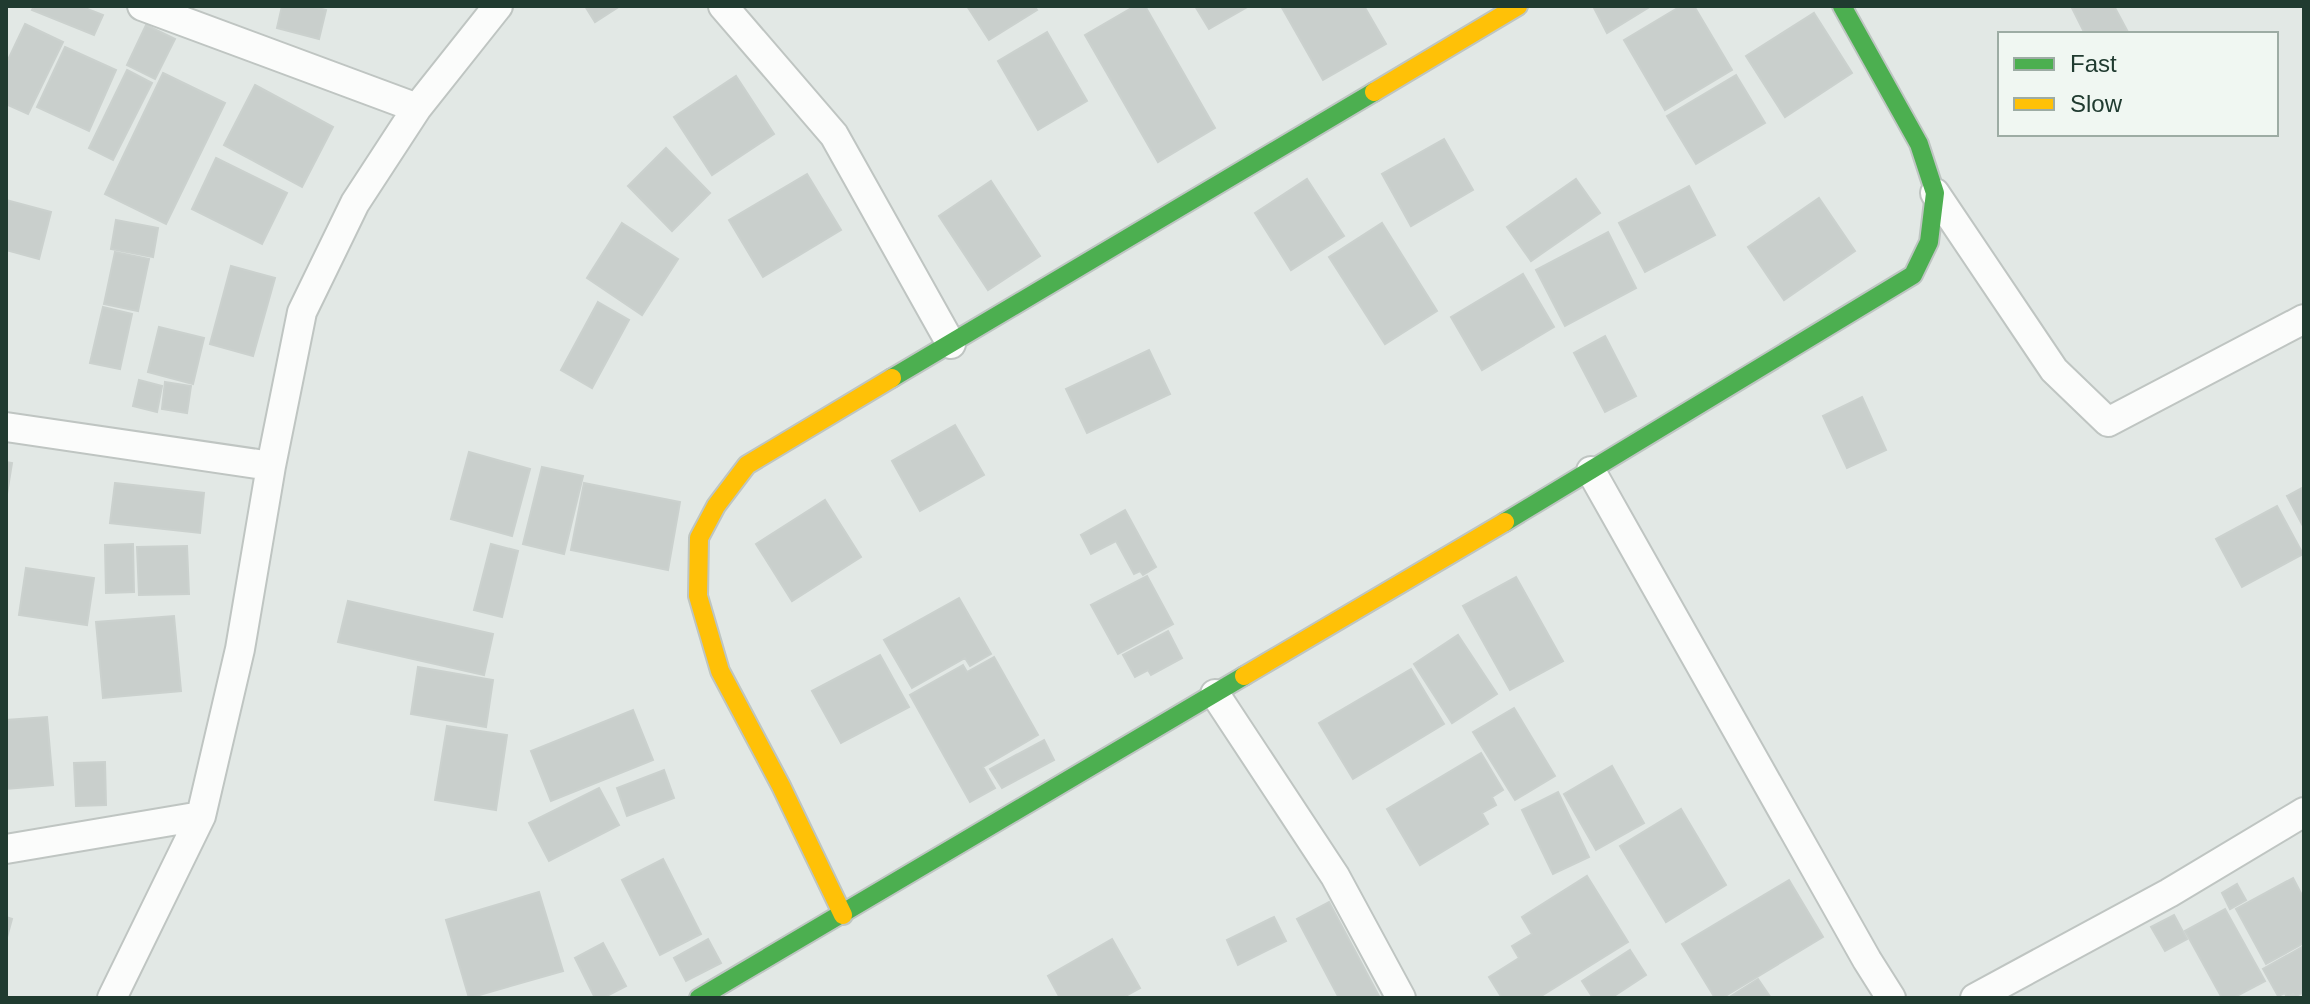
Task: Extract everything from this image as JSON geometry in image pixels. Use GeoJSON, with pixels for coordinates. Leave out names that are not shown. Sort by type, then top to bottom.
{"type":"FeatureCollection","features":[{"type":"Feature","properties":{"kind":"street"},"geometry":{"type":"LineString","coordinates":[[142,6],[417,108]]}},
{"type":"Feature","properties":{"kind":"street"},"geometry":{"type":"LineString","coordinates":[[112,998],[201,816],[240,649],[271,466],[302,312],[355,203],[417,108],[498,6]]}},
{"type":"Feature","properties":{"kind":"street"},"geometry":{"type":"LineString","coordinates":[[723,6],[834,135],[951,344]]}},
{"type":"Feature","properties":{"kind":"street"},"geometry":{"type":"LineString","coordinates":[[843,915],[781,786],[720,671],[698,596],[699,538],[716,506],[747,465],[1518,6]]}},
{"type":"Feature","properties":{"kind":"street"},"geometry":{"type":"LineString","coordinates":[[1842,6],[1919,144],[1935,193],[2054,370],[2108,422],[2304,319]]}},
{"type":"Feature","properties":{"kind":"street"},"geometry":{"type":"LineString","coordinates":[[699,998],[1591,471],[1913,275],[1929,242],[1935,193]]}},
{"type":"Feature","properties":{"kind":"street"},"geometry":{"type":"LineString","coordinates":[[6,427],[271,466]]}},
{"type":"Feature","properties":{"kind":"street"},"geometry":{"type":"LineString","coordinates":[[1591,471],[1859,947],[1891,998]]}},
{"type":"Feature","properties":{"kind":"street"},"geometry":{"type":"LineString","coordinates":[[1215,694],[1335,876],[1401,998]]}},
{"type":"Feature","properties":{"kind":"street"},"geometry":{"type":"LineString","coordinates":[[1975,998],[2169,893],[2304,812]]}},
{"type":"Feature","properties":{"kind":"street"},"geometry":{"type":"LineString","coordinates":[[6,849],[201,816]]}},
{"type":"Feature","properties":{"kind":"building"},"geometry":{"type":"Polygon","coordinates":[[[34,6],[80,6],[103,15],[94,35],[32,10],[34,6]]]}},
{"type":"Feature","properties":{"kind":"building"},"geometry":{"type":"Polygon","coordinates":[[[282,6],[309,6],[326,10],[319,39],[277,28],[282,6]]]}},
{"type":"Feature","properties":{"kind":"building"},"geometry":{"type":"Polygon","coordinates":[[[585,6],[620,6],[595,22],[585,6]]]}},
{"type":"Feature","properties":{"kind":"building"},"geometry":{"type":"Polygon","coordinates":[[[967,6],[1034,6],[1037,10],[989,40],[967,6]]]}},
{"type":"Feature","properties":{"kind":"building"},"geometry":{"type":"Polygon","coordinates":[[[1135,6],[1145,6],[1215,128],[1158,162],[1085,35],[1135,6]]]}},
{"type":"Feature","properties":{"kind":"building"},"geometry":{"type":"Polygon","coordinates":[[[1195,6],[1249,6],[1209,29],[1195,6]]]}},
{"type":"Feature","properties":{"kind":"building"},"geometry":{"type":"Polygon","coordinates":[[[1281,6],[1364,6],[1386,44],[1323,80],[1281,6]]]}},
{"type":"Feature","properties":{"kind":"building"},"geometry":{"type":"Polygon","coordinates":[[[1593,6],[1651,6],[1607,33],[1593,6]]]}},
{"type":"Feature","properties":{"kind":"building"},"geometry":{"type":"Polygon","coordinates":[[[1681,6],[1694,6],[1732,70],[1665,110],[1624,40],[1681,6]]]}},
{"type":"Feature","properties":{"kind":"building"},"geometry":{"type":"Polygon","coordinates":[[[2071,6],[2114,6],[2128,32],[2084,32],[2071,6]]]}},
{"type":"Feature","properties":{"kind":"building"},"geometry":{"type":"Polygon","coordinates":[[[1814,13],[1852,73],[1785,117],[1746,56],[1814,13]]]}},
{"type":"Feature","properties":{"kind":"building"},"geometry":{"type":"Polygon","coordinates":[[[25,24],[63,42],[28,114],[6,104],[6,64],[25,24]]]}},
{"type":"Feature","properties":{"kind":"building"},"geometry":{"type":"Polygon","coordinates":[[[146,25],[175,39],[155,79],[127,65],[146,25]]]}},
{"type":"Feature","properties":{"kind":"building"},"geometry":{"type":"Polygon","coordinates":[[[1047,32],[1087,101],[1038,130],[998,61],[1047,32]]]}},
{"type":"Feature","properties":{"kind":"building"},"geometry":{"type":"Polygon","coordinates":[[[65,47],[116,70],[89,131],[37,107],[65,47]]]}},
{"type":"Feature","properties":{"kind":"building"},"geometry":{"type":"Polygon","coordinates":[[[127,70],[152,83],[113,160],[89,148],[127,70]]]}},
{"type":"Feature","properties":{"kind":"building"},"geometry":{"type":"Polygon","coordinates":[[[163,73],[225,103],[166,224],[105,194],[163,73]]]}},
{"type":"Feature","properties":{"kind":"building"},"geometry":{"type":"Polygon","coordinates":[[[1736,75],[1765,123],[1696,164],[1667,116],[1736,75]]]}},
{"type":"Feature","properties":{"kind":"building"},"geometry":{"type":"Polygon","coordinates":[[[736,76],[774,134],[712,175],[674,117],[736,76]]]}},
{"type":"Feature","properties":{"kind":"building"},"geometry":{"type":"Polygon","coordinates":[[[255,85],[333,127],[302,187],[224,145],[255,85]]]}},
{"type":"Feature","properties":{"kind":"building"},"geometry":{"type":"Polygon","coordinates":[[[1444,139],[1473,190],[1411,226],[1382,174],[1444,139]]]}},
{"type":"Feature","properties":{"kind":"building"},"geometry":{"type":"Polygon","coordinates":[[[666,148],[710,193],[672,231],[628,186],[666,148]]]}},
{"type":"Feature","properties":{"kind":"building"},"geometry":{"type":"Polygon","coordinates":[[[216,158],[287,193],[262,244],[192,209],[216,158]]]}},
{"type":"Feature","properties":{"kind":"building"},"geometry":{"type":"Polygon","coordinates":[[[807,174],[841,230],[763,277],[729,220],[807,174]]]}},
{"type":"Feature","properties":{"kind":"building"},"geometry":{"type":"Polygon","coordinates":[[[1307,179],[1344,236],[1291,270],[1255,213],[1307,179]]]}},
{"type":"Feature","properties":{"kind":"building"},"geometry":{"type":"Polygon","coordinates":[[[1576,179],[1600,213],[1531,261],[1507,227],[1576,179]]]}},
{"type":"Feature","properties":{"kind":"building"},"geometry":{"type":"Polygon","coordinates":[[[991,181],[1040,256],[988,290],[939,216],[991,181]]]}},
{"type":"Feature","properties":{"kind":"building"},"geometry":{"type":"Polygon","coordinates":[[[1689,186],[1715,235],[1645,272],[1619,223],[1689,186]]]}},
{"type":"Feature","properties":{"kind":"building"},"geometry":{"type":"Polygon","coordinates":[[[1819,198],[1855,251],[1784,300],[1748,247],[1819,198]]]}},
{"type":"Feature","properties":{"kind":"building"},"geometry":{"type":"Polygon","coordinates":[[[6,200],[51,212],[39,259],[6,250],[6,200]]]}},
{"type":"Feature","properties":{"kind":"building"},"geometry":{"type":"Polygon","coordinates":[[[116,220],[158,228],[153,257],[111,249],[116,220]]]}},
{"type":"Feature","properties":{"kind":"building"},"geometry":{"type":"Polygon","coordinates":[[[622,223],[678,259],[642,315],[587,278],[622,223]]]}},
{"type":"Feature","properties":{"kind":"building"},"geometry":{"type":"Polygon","coordinates":[[[1382,223],[1437,311],[1385,344],[1329,257],[1382,223]]]}},
{"type":"Feature","properties":{"kind":"building"},"geometry":{"type":"Polygon","coordinates":[[[1608,232],[1636,288],[1565,326],[1536,270],[1608,232]]]}},
{"type":"Feature","properties":{"kind":"building"},"geometry":{"type":"Polygon","coordinates":[[[115,252],[149,259],[138,311],[104,304],[115,252]]]}},
{"type":"Feature","properties":{"kind":"building"},"geometry":{"type":"Polygon","coordinates":[[[231,266],[275,278],[253,356],[210,344],[231,266]]]}},
{"type":"Feature","properties":{"kind":"building"},"geometry":{"type":"Polygon","coordinates":[[[1523,274],[1554,327],[1482,370],[1451,317],[1523,274]]]}},
{"type":"Feature","properties":{"kind":"building"},"geometry":{"type":"Polygon","coordinates":[[[598,302],[629,320],[592,388],[561,370],[598,302]]]}},
{"type":"Feature","properties":{"kind":"building"},"geometry":{"type":"Polygon","coordinates":[[[103,307],[132,314],[120,369],[90,363],[103,307]]]}},
{"type":"Feature","properties":{"kind":"building"},"geometry":{"type":"Polygon","coordinates":[[[159,327],[204,338],[193,384],[148,372],[159,327]]]}},
{"type":"Feature","properties":{"kind":"building"},"geometry":{"type":"Polygon","coordinates":[[[1605,336],[1636,396],[1605,412],[1574,353],[1605,336]]]}},
{"type":"Feature","properties":{"kind":"building"},"geometry":{"type":"Polygon","coordinates":[[[1149,350],[1170,394],[1087,433],[1066,389],[1149,350]]]}},
{"type":"Feature","properties":{"kind":"building"},"geometry":{"type":"Polygon","coordinates":[[[139,380],[162,386],[157,412],[133,406],[139,380]]]}},
{"type":"Feature","properties":{"kind":"building"},"geometry":{"type":"Polygon","coordinates":[[[165,382],[191,386],[187,413],[162,409],[165,382]]]}},
{"type":"Feature","properties":{"kind":"building"},"geometry":{"type":"Polygon","coordinates":[[[1862,397],[1886,450],[1847,468],[1823,416],[1862,397]]]}},
{"type":"Feature","properties":{"kind":"building"},"geometry":{"type":"Polygon","coordinates":[[[955,425],[984,475],[920,511],[892,461],[955,425]]]}},
{"type":"Feature","properties":{"kind":"building"},"geometry":{"type":"Polygon","coordinates":[[[469,452],[530,469],[512,536],[451,519],[469,452]]]}},
{"type":"Feature","properties":{"kind":"building"},"geometry":{"type":"Polygon","coordinates":[[[6,462],[12,463],[6,500],[6,462]]]}},
{"type":"Feature","properties":{"kind":"building"},"geometry":{"type":"Polygon","coordinates":[[[542,467],[583,476],[564,554],[523,544],[542,467]]]}},
{"type":"Feature","properties":{"kind":"building"},"geometry":{"type":"Polygon","coordinates":[[[115,483],[204,493],[200,533],[110,523],[115,483]]]}},
{"type":"Feature","properties":{"kind":"building"},"geometry":{"type":"Polygon","coordinates":[[[584,483],[680,502],[668,570],[571,550],[584,483]]]}},
{"type":"Feature","properties":{"kind":"building"},"geometry":{"type":"Polygon","coordinates":[[[2304,487],[2304,528],[2287,496],[2304,487]]]}},
{"type":"Feature","properties":{"kind":"building"},"geometry":{"type":"Polygon","coordinates":[[[825,500],[861,557],[792,601],[756,544],[825,500]]]}},
{"type":"Feature","properties":{"kind":"building"},"geometry":{"type":"Polygon","coordinates":[[[2277,506],[2303,554],[2242,587],[2216,539],[2277,506]]]}},
{"type":"Feature","properties":{"kind":"building"},"geometry":{"type":"Polygon","coordinates":[[[1125,510],[1156,567],[1143,575],[1140,571],[1134,574],[1116,541],[1091,554],[1081,535],[1125,510]]]}},
{"type":"Feature","properties":{"kind":"building"},"geometry":{"type":"Polygon","coordinates":[[[133,544],[134,592],[106,593],[105,545],[133,544]]]}},
{"type":"Feature","properties":{"kind":"building"},"geometry":{"type":"Polygon","coordinates":[[[491,544],[518,551],[502,617],[474,610],[491,544]]]}},
{"type":"Feature","properties":{"kind":"building"},"geometry":{"type":"Polygon","coordinates":[[[187,546],[189,594],[139,595],[137,547],[187,546]]]}},
{"type":"Feature","properties":{"kind":"building"},"geometry":{"type":"Polygon","coordinates":[[[26,568],[94,578],[87,625],[19,615],[26,568]]]}},
{"type":"Feature","properties":{"kind":"building"},"geometry":{"type":"Polygon","coordinates":[[[1147,576],[1173,624],[1118,654],[1091,605],[1147,576]]]}},
{"type":"Feature","properties":{"kind":"building"},"geometry":{"type":"Polygon","coordinates":[[[1516,577],[1563,661],[1510,690],[1463,606],[1516,577]]]}},
{"type":"Feature","properties":{"kind":"building"},"geometry":{"type":"Polygon","coordinates":[[[959,598],[991,654],[970,666],[965,658],[912,688],[884,640],[959,598]]]}},
{"type":"Feature","properties":{"kind":"building"},"geometry":{"type":"Polygon","coordinates":[[[348,601],[493,634],[484,675],[338,642],[348,601]]]}},
{"type":"Feature","properties":{"kind":"building"},"geometry":{"type":"Polygon","coordinates":[[[174,616],[181,691],[103,698],[96,622],[174,616]]]}},
{"type":"Feature","properties":{"kind":"building"},"geometry":{"type":"Polygon","coordinates":[[[1168,631],[1182,658],[1151,675],[1148,670],[1135,677],[1123,655],[1168,631]]]}},
{"type":"Feature","properties":{"kind":"building"},"geometry":{"type":"Polygon","coordinates":[[[1458,635],[1497,694],[1452,723],[1414,664],[1458,635]]]}},
{"type":"Feature","properties":{"kind":"building"},"geometry":{"type":"Polygon","coordinates":[[[880,655],[909,707],[841,743],[812,691],[880,655]]]}},
{"type":"Feature","properties":{"kind":"building"},"geometry":{"type":"Polygon","coordinates":[[[994,657],[1038,735],[983,767],[995,788],[970,802],[910,695],[963,665],[967,672],[994,657]]]}},
{"type":"Feature","properties":{"kind":"building"},"geometry":{"type":"Polygon","coordinates":[[[418,667],[493,680],[486,727],[411,714],[418,667]]]}},
{"type":"Feature","properties":{"kind":"building"},"geometry":{"type":"Polygon","coordinates":[[[1411,669],[1444,724],[1353,779],[1319,723],[1411,669]]]}},
{"type":"Feature","properties":{"kind":"building"},"geometry":{"type":"Polygon","coordinates":[[[1514,708],[1555,776],[1515,800],[1473,732],[1514,708]]]}},
{"type":"Feature","properties":{"kind":"building"},"geometry":{"type":"Polygon","coordinates":[[[633,710],[653,760],[551,801],[531,751],[633,710]]]}},
{"type":"Feature","properties":{"kind":"building"},"geometry":{"type":"Polygon","coordinates":[[[47,717],[53,785],[6,789],[6,720],[47,717]]]}},
{"type":"Feature","properties":{"kind":"building"},"geometry":{"type":"Polygon","coordinates":[[[447,726],[507,735],[496,810],[435,800],[447,726]]]}},
{"type":"Feature","properties":{"kind":"building"},"geometry":{"type":"Polygon","coordinates":[[[1044,740],[1054,760],[1002,788],[990,769],[1044,740]]]}},
{"type":"Feature","properties":{"kind":"building"},"geometry":{"type":"Polygon","coordinates":[[[1481,753],[1503,790],[1492,797],[1496,805],[1482,813],[1488,824],[1420,865],[1387,809],[1481,753]]]}},
{"type":"Feature","properties":{"kind":"building"},"geometry":{"type":"Polygon","coordinates":[[[105,762],[106,805],[76,806],[74,763],[105,762]]]}},
{"type":"Feature","properties":{"kind":"building"},"geometry":{"type":"Polygon","coordinates":[[[1612,766],[1644,823],[1596,850],[1564,794],[1612,766]]]}},
{"type":"Feature","properties":{"kind":"building"},"geometry":{"type":"Polygon","coordinates":[[[664,770],[674,798],[627,816],[617,788],[664,770]]]}},
{"type":"Feature","properties":{"kind":"building"},"geometry":{"type":"Polygon","coordinates":[[[599,788],[619,825],[549,861],[529,823],[599,788]]]}},
{"type":"Feature","properties":{"kind":"building"},"geometry":{"type":"Polygon","coordinates":[[[1558,792],[1589,857],[1553,874],[1522,810],[1558,792]]]}},
{"type":"Feature","properties":{"kind":"building"},"geometry":{"type":"Polygon","coordinates":[[[1681,809],[1726,885],[1666,922],[1620,846],[1681,809]]]}},
{"type":"Feature","properties":{"kind":"building"},"geometry":{"type":"Polygon","coordinates":[[[663,859],[701,934],[660,955],[622,880],[663,859]]]}},
{"type":"Feature","properties":{"kind":"building"},"geometry":{"type":"Polygon","coordinates":[[[1587,876],[1628,942],[1538,998],[1502,998],[1489,977],[1519,958],[1512,946],[1532,934],[1522,917],[1587,876]]]}},
{"type":"Feature","properties":{"kind":"building"},"geometry":{"type":"Polygon","coordinates":[[[2293,878],[2304,899],[2304,943],[2266,964],[2236,909],[2293,878]]]}},
{"type":"Feature","properties":{"kind":"building"},"geometry":{"type":"Polygon","coordinates":[[[1789,880],[1823,937],[1722,998],[1715,998],[1682,944],[1789,880]]]}},
{"type":"Feature","properties":{"kind":"building"},"geometry":{"type":"Polygon","coordinates":[[[2237,884],[2246,900],[2230,909],[2222,893],[2237,884]]]}},
{"type":"Feature","properties":{"kind":"building"},"geometry":{"type":"Polygon","coordinates":[[[539,892],[563,971],[469,998],[446,920],[539,892]]]}},
{"type":"Feature","properties":{"kind":"building"},"geometry":{"type":"Polygon","coordinates":[[[1329,902],[1380,998],[1339,998],[1297,919],[1329,902]]]}},
{"type":"Feature","properties":{"kind":"building"},"geometry":{"type":"Polygon","coordinates":[[[2225,909],[2265,981],[2233,998],[2222,998],[2185,931],[2225,909]]]}},
{"type":"Feature","properties":{"kind":"building"},"geometry":{"type":"Polygon","coordinates":[[[2174,915],[2187,939],[2165,951],[2151,927],[2174,915]]]}},
{"type":"Feature","properties":{"kind":"building"},"geometry":{"type":"Polygon","coordinates":[[[6,917],[12,919],[6,941],[6,917]]]}},
{"type":"Feature","properties":{"kind":"building"},"geometry":{"type":"Polygon","coordinates":[[[1274,917],[1286,941],[1238,965],[1227,940],[1274,917]]]}},
{"type":"Feature","properties":{"kind":"building"},"geometry":{"type":"Polygon","coordinates":[[[708,939],[721,963],[686,981],[674,958],[708,939]]]}},
{"type":"Feature","properties":{"kind":"building"},"geometry":{"type":"Polygon","coordinates":[[[1112,939],[1140,988],[1122,998],[1060,998],[1048,976],[1112,939]]]}},
{"type":"Feature","properties":{"kind":"building"},"geometry":{"type":"Polygon","coordinates":[[[603,943],[626,986],[603,998],[595,998],[575,958],[603,943]]]}},
{"type":"Feature","properties":{"kind":"building"},"geometry":{"type":"Polygon","coordinates":[[[2304,946],[2304,992],[2295,997],[2293,994],[2287,998],[2285,993],[2278,996],[2263,969],[2304,946]]]}},
{"type":"Feature","properties":{"kind":"building"},"geometry":{"type":"Polygon","coordinates":[[[1630,950],[1646,975],[1611,998],[1593,998],[1582,981],[1630,950]]]}},
{"type":"Feature","properties":{"kind":"building"},"geometry":{"type":"Polygon","coordinates":[[[1758,979],[1771,998],[1728,998],[1758,979]]]}},
{"type":"Feature","properties":{"kind":"traffic: fast"},"geometry":{"type":"LineString","coordinates":[[1505,522],[1913,275],[1929,242],[1935,193],[1919,144],[1842,6]]}},
{"type":"Feature","properties":{"kind":"traffic: fast"},"geometry":{"type":"LineString","coordinates":[[892,378],[1374,92]]}},
{"type":"Feature","properties":{"kind":"traffic: fast"},"geometry":{"type":"LineString","coordinates":[[699,998],[1244,676]]}},
{"type":"Feature","properties":{"kind":"traffic: slow"},"geometry":{"type":"LineString","coordinates":[[1374,92],[1518,6]]}},
{"type":"Feature","properties":{"kind":"traffic: slow"},"geometry":{"type":"LineString","coordinates":[[843,915],[781,786],[720,671],[698,596],[699,538],[716,506],[747,465],[892,378]]}},
{"type":"Feature","properties":{"kind":"traffic: slow"},"geometry":{"type":"LineString","coordinates":[[1244,676],[1505,522]]}}]}
